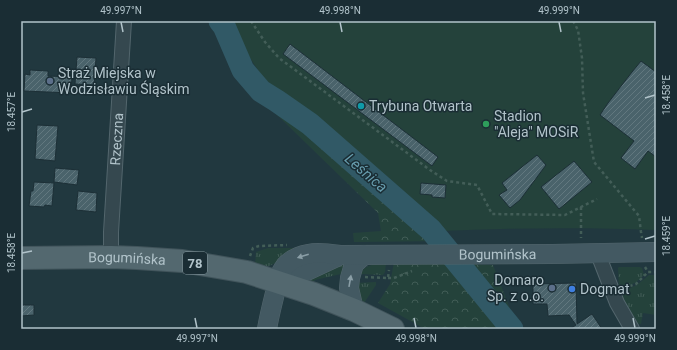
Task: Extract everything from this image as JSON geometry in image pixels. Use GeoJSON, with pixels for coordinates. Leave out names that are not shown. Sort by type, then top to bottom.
{"type":"FeatureCollection","features":[{"type":"Feature","properties":{"kind":"main road","name":"Bogumińska"},"geometry":{"type":"LineString","coordinates":[[21,258],[111,257],[175,261],[247,272],[278,281]]}},
{"type":"Feature","properties":{"kind":"main road","name":"78"},"geometry":{"type":"LineString","coordinates":[[278,281],[354,310],[393,329]]}},
{"type":"Feature","properties":{"kind":"street","name":"Rzeczna"},"geometry":{"type":"LineString","coordinates":[[111,257],[111,232],[124,21]]}},
{"type":"Feature","properties":{"kind":"street","name":"Bogumińska"},"geometry":{"type":"LineString","coordinates":[[278,281],[294,277],[340,255],[598,254],[629,252],[650,247]]}},
{"type":"Feature","properties":{"kind":"street"},"geometry":{"type":"LineString","coordinates":[[598,254],[617,303],[632,329]]}},
{"type":"Feature","properties":{"kind":"street"},"geometry":{"type":"LineString","coordinates":[[354,310],[349,288],[350,278],[354,264],[364,255]]}},
{"type":"Feature","properties":{"kind":"street"},"geometry":{"type":"LineString","coordinates":[[267,329],[269,314],[278,281]]}},
{"type":"Feature","properties":{"kind":"path"},"geometry":{"type":"LineString","coordinates":[[252,21],[265,42],[279,58],[430,170],[448,181],[477,185],[492,214],[565,215],[597,200]]}},
{"type":"Feature","properties":{"kind":"path"},"geometry":{"type":"LineString","coordinates":[[573,21],[578,30],[582,58],[583,94],[594,162],[639,216],[640,232],[650,247]]}},
{"type":"Feature","properties":{"kind":"path"},"geometry":{"type":"LineString","coordinates":[[581,207],[581,242]]}},
{"type":"Feature","properties":{"kind":"path"},"geometry":{"type":"LineString","coordinates":[[388,278],[389,264]]}},
{"type":"Feature","properties":{"kind":"path"},"geometry":{"type":"LineString","coordinates":[[359,277],[394,278],[414,270]]}},
{"type":"Feature","properties":{"kind":"path"},"geometry":{"type":"LineString","coordinates":[[613,292],[636,284],[648,272]]}},
{"type":"Feature","properties":{"kind":"green space"},"geometry":{"type":"Polygon","coordinates":[[[212,21],[224,21],[264,83],[378,179],[446,241],[354,242],[353,233],[381,231],[378,213],[274,112],[240,74],[212,21]]]}},
{"type":"Feature","properties":{"kind":"green space","name":"Stadion \"Aleja\" MOSiR"},"geometry":{"type":"Polygon","coordinates":[[[229,21],[652,21],[656,26],[656,230],[548,228],[440,231],[346,148],[287,101],[262,76],[242,46],[229,21]]]}},
{"type":"Feature","properties":{"kind":"green space"},"geometry":{"type":"Polygon","coordinates":[[[268,248],[313,248],[297,253],[269,266],[255,266],[256,252],[268,248]]]}},
{"type":"Feature","properties":{"kind":"green space"},"geometry":{"type":"Polygon","coordinates":[[[394,262],[493,265],[512,314],[521,329],[425,329],[378,303],[390,284],[394,262]]]}},
{"type":"Feature","properties":{"kind":"green space"},"geometry":{"type":"Polygon","coordinates":[[[386,263],[385,272],[383,275],[360,274],[368,266],[386,263]]]}},
{"type":"Feature","properties":{"kind":"green space"},"geometry":{"type":"Polygon","coordinates":[[[339,264],[348,264],[345,273],[315,280],[312,283],[303,280],[339,264]]]}},
{"type":"Feature","properties":{"kind":"green space"},"geometry":{"type":"Polygon","coordinates":[[[619,267],[640,267],[642,268],[644,275],[635,283],[619,288],[619,267]]]}},
{"type":"Feature","properties":{"kind":"green space"},"geometry":{"type":"Polygon","coordinates":[[[649,275],[656,275],[656,315],[643,313],[641,324],[636,323],[623,303],[620,292],[637,285],[649,275]]]}},
{"type":"Feature","properties":{"kind":"green space"},"geometry":{"type":"Polygon","coordinates":[[[376,282],[376,285],[364,303],[360,300],[356,283],[376,282]]]}},
{"type":"Feature","properties":{"kind":"building","name":"Trybuna Otwarta"},"geometry":{"type":"Polygon","coordinates":[[[290,44],[438,157],[432,166],[283,54],[290,44]]]}},
{"type":"Feature","properties":{"kind":"building"},"geometry":{"type":"Polygon","coordinates":[[[77,57],[96,58],[94,85],[75,84],[77,57]]]}},
{"type":"Feature","properties":{"kind":"building"},"geometry":{"type":"Polygon","coordinates":[[[641,61],[656,72],[656,157],[648,151],[635,169],[621,158],[634,141],[600,115],[641,61]]]}},
{"type":"Feature","properties":{"kind":"building","name":"Straż Miejska w Wodzisławiu Śląskim"},"geometry":{"type":"Polygon","coordinates":[[[30,70],[48,71],[48,76],[72,77],[71,93],[24,91],[25,74],[30,75],[30,70]]]}},
{"type":"Feature","properties":{"kind":"building"},"geometry":{"type":"Polygon","coordinates":[[[37,125],[58,126],[55,161],[35,159],[37,125]]]}},
{"type":"Feature","properties":{"kind":"building"},"geometry":{"type":"Polygon","coordinates":[[[537,155],[546,165],[520,200],[510,208],[499,195],[507,190],[502,183],[537,155]]]}},
{"type":"Feature","properties":{"kind":"building"},"geometry":{"type":"Polygon","coordinates":[[[574,161],[592,182],[559,209],[541,187],[574,161]]]}},
{"type":"Feature","properties":{"kind":"building"},"geometry":{"type":"Polygon","coordinates":[[[55,168],[79,170],[77,185],[54,182],[55,168]]]}},
{"type":"Feature","properties":{"kind":"building"},"geometry":{"type":"Polygon","coordinates":[[[34,182],[54,183],[52,206],[29,206],[34,182]]]}},
{"type":"Feature","properties":{"kind":"building"},"geometry":{"type":"Polygon","coordinates":[[[421,183],[446,185],[445,198],[420,194],[421,183]]]}},
{"type":"Feature","properties":{"kind":"building"},"geometry":{"type":"Polygon","coordinates":[[[78,191],[97,193],[96,212],[76,210],[78,191]]]}},
{"type":"Feature","properties":{"kind":"building"},"geometry":{"type":"Polygon","coordinates":[[[576,283],[577,324],[592,314],[602,329],[570,329],[576,325],[569,315],[548,316],[547,304],[533,304],[533,284],[576,283]]]}},
{"type":"Feature","properties":{"kind":"building"},"geometry":{"type":"Polygon","coordinates":[[[21,305],[34,305],[34,315],[21,316],[21,305]]]}},
{"type":"Feature","properties":{"kind":"waterway","name":"Leśnica"},"geometry":{"type":"LineString","coordinates":[[220,21],[224,26],[243,70],[261,91],[310,124],[431,230],[512,329]]}},
{"type":"Feature","properties":{"kind":"place","name":"Straż Miejska w Wodzisławiu Śląskim"},"geometry":{"type":"Point","coordinates":[50,81]}},
{"type":"Feature","properties":{"kind":"place","name":"Trybuna Otwarta"},"geometry":{"type":"Point","coordinates":[361,106]}},
{"type":"Feature","properties":{"kind":"place","name":"Stadion \"Aleja\" MOSiR"},"geometry":{"type":"Point","coordinates":[486,124]}},
{"type":"Feature","properties":{"kind":"place","name":"Domaro Sp. z o.o."},"geometry":{"type":"Point","coordinates":[552,288]}},
{"type":"Feature","properties":{"kind":"place","name":"Dogmat"},"geometry":{"type":"Point","coordinates":[572,289]}}]}
